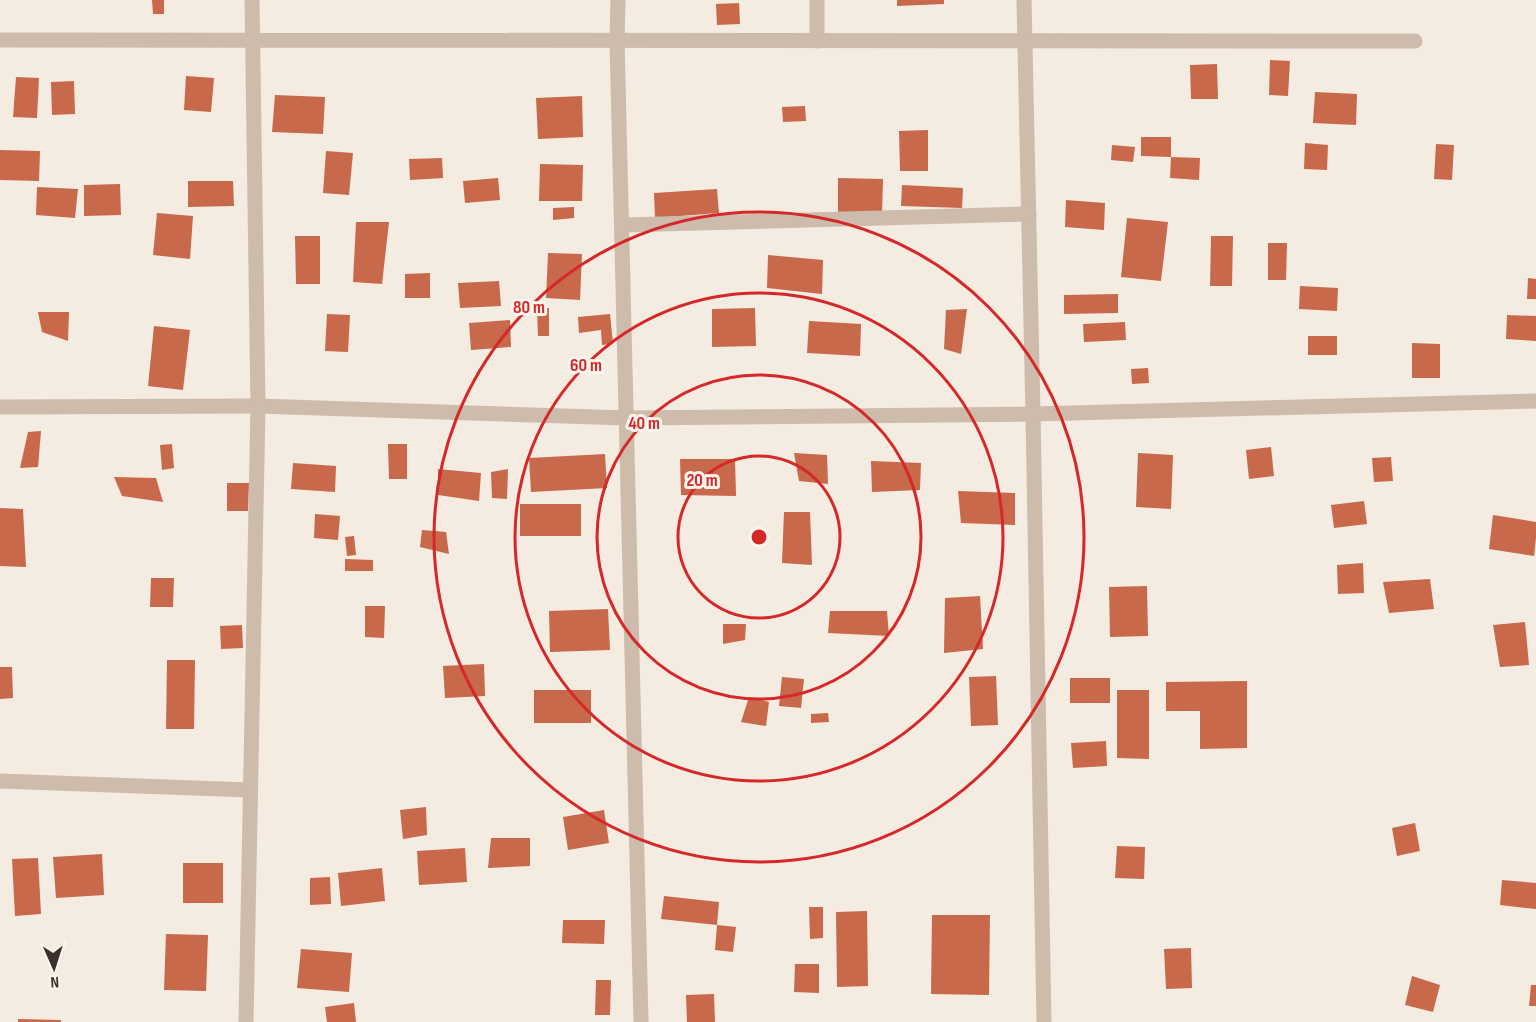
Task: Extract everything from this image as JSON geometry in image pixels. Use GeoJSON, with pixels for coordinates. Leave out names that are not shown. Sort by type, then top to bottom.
{"type":"FeatureCollection","features":[{"type":"Feature","properties":{"kind":"street"},"geometry":{"type":"LineString","coordinates":[[246,1022],[258,406],[252,0]]}},
{"type":"Feature","properties":{"kind":"street"},"geometry":{"type":"LineString","coordinates":[[618,0],[617,41],[641,1022]]}},
{"type":"Feature","properties":{"kind":"street"},"geometry":{"type":"LineString","coordinates":[[817,0],[817,41]]}},
{"type":"Feature","properties":{"kind":"street"},"geometry":{"type":"LineString","coordinates":[[1024,0],[1044,1022]]}},
{"type":"Feature","properties":{"kind":"street"},"geometry":{"type":"LineString","coordinates":[[0,40],[1415,41]]}},
{"type":"Feature","properties":{"kind":"street"},"geometry":{"type":"LineString","coordinates":[[622,225],[1029,214]]}},
{"type":"Feature","properties":{"kind":"street"},"geometry":{"type":"LineString","coordinates":[[0,407],[258,406],[627,418],[1033,414],[1536,401]]}},
{"type":"Feature","properties":{"kind":"street"},"geometry":{"type":"LineString","coordinates":[[0,781],[250,790]]}},
{"type":"Feature","properties":{"kind":"building"},"geometry":{"type":"Polygon","coordinates":[[[152,0],[164,0],[164,14],[153,14],[152,0]]]}},
{"type":"Feature","properties":{"kind":"building"},"geometry":{"type":"Polygon","coordinates":[[[897,0],[944,0],[944,4],[897,6],[897,0]]]}},
{"type":"Feature","properties":{"kind":"building"},"geometry":{"type":"Polygon","coordinates":[[[739,3],[740,24],[717,25],[716,4],[739,3]]]}},
{"type":"Feature","properties":{"kind":"building"},"geometry":{"type":"Polygon","coordinates":[[[1270,60],[1290,61],[1288,96],[1269,95],[1270,60]]]}},
{"type":"Feature","properties":{"kind":"building"},"geometry":{"type":"Polygon","coordinates":[[[1217,64],[1218,99],[1191,99],[1190,65],[1217,64]]]}},
{"type":"Feature","properties":{"kind":"building"},"geometry":{"type":"Polygon","coordinates":[[[186,76],[214,78],[211,112],[184,110],[186,76]]]}},
{"type":"Feature","properties":{"kind":"building"},"geometry":{"type":"Polygon","coordinates":[[[16,77],[39,78],[37,118],[13,117],[16,77]]]}},
{"type":"Feature","properties":{"kind":"building"},"geometry":{"type":"Polygon","coordinates":[[[74,81],[75,114],[52,115],[51,82],[74,81]]]}},
{"type":"Feature","properties":{"kind":"building"},"geometry":{"type":"Polygon","coordinates":[[[1315,92],[1357,94],[1356,125],[1313,123],[1315,92]]]}},
{"type":"Feature","properties":{"kind":"building"},"geometry":{"type":"Polygon","coordinates":[[[275,95],[325,97],[323,134],[272,132],[275,95]]]}},
{"type":"Feature","properties":{"kind":"building"},"geometry":{"type":"Polygon","coordinates":[[[582,96],[583,137],[538,139],[536,98],[582,96]]]}},
{"type":"Feature","properties":{"kind":"building"},"geometry":{"type":"Polygon","coordinates":[[[805,106],[806,121],[783,122],[782,107],[805,106]]]}},
{"type":"Feature","properties":{"kind":"building"},"geometry":{"type":"Polygon","coordinates":[[[928,130],[928,171],[900,171],[899,131],[928,130]]]}},
{"type":"Feature","properties":{"kind":"building"},"geometry":{"type":"Polygon","coordinates":[[[1141,137],[1171,137],[1171,157],[1141,156],[1141,137]]]}},
{"type":"Feature","properties":{"kind":"building"},"geometry":{"type":"Polygon","coordinates":[[[1305,143],[1328,145],[1327,170],[1304,169],[1305,143]]]}},
{"type":"Feature","properties":{"kind":"building"},"geometry":{"type":"Polygon","coordinates":[[[1436,144],[1454,145],[1452,180],[1434,179],[1436,144]]]}},
{"type":"Feature","properties":{"kind":"building"},"geometry":{"type":"Polygon","coordinates":[[[1112,145],[1135,147],[1133,162],[1111,160],[1112,145]]]}},
{"type":"Feature","properties":{"kind":"building"},"geometry":{"type":"Polygon","coordinates":[[[0,150],[40,151],[39,181],[0,180],[0,150]]]}},
{"type":"Feature","properties":{"kind":"building"},"geometry":{"type":"Polygon","coordinates":[[[326,151],[353,153],[349,195],[323,193],[326,151]]]}},
{"type":"Feature","properties":{"kind":"building"},"geometry":{"type":"Polygon","coordinates":[[[1171,157],[1200,158],[1199,180],[1170,178],[1171,157]]]}},
{"type":"Feature","properties":{"kind":"building"},"geometry":{"type":"Polygon","coordinates":[[[442,158],[443,178],[410,180],[409,159],[442,158]]]}},
{"type":"Feature","properties":{"kind":"building"},"geometry":{"type":"Polygon","coordinates":[[[540,164],[583,165],[582,201],[539,201],[540,164]]]}},
{"type":"Feature","properties":{"kind":"building"},"geometry":{"type":"Polygon","coordinates":[[[498,178],[500,200],[465,203],[463,181],[498,178]]]}},
{"type":"Feature","properties":{"kind":"building"},"geometry":{"type":"Polygon","coordinates":[[[838,178],[883,179],[882,213],[838,212],[838,178]]]}},
{"type":"Feature","properties":{"kind":"building"},"geometry":{"type":"Polygon","coordinates":[[[188,181],[233,181],[234,206],[188,207],[188,181]]]}},
{"type":"Feature","properties":{"kind":"building"},"geometry":{"type":"Polygon","coordinates":[[[120,184],[121,215],[84,216],[84,185],[120,184]]]}},
{"type":"Feature","properties":{"kind":"building"},"geometry":{"type":"Polygon","coordinates":[[[902,185],[963,188],[962,208],[901,206],[902,185]]]}},
{"type":"Feature","properties":{"kind":"building"},"geometry":{"type":"Polygon","coordinates":[[[37,187],[78,189],[75,218],[36,215],[37,187]]]}},
{"type":"Feature","properties":{"kind":"building"},"geometry":{"type":"Polygon","coordinates":[[[717,189],[719,213],[655,218],[654,193],[717,189]]]}},
{"type":"Feature","properties":{"kind":"building"},"geometry":{"type":"Polygon","coordinates":[[[1066,200],[1105,203],[1104,230],[1065,227],[1066,200]]]}},
{"type":"Feature","properties":{"kind":"building"},"geometry":{"type":"Polygon","coordinates":[[[574,207],[574,218],[553,220],[553,208],[574,207]]]}},
{"type":"Feature","properties":{"kind":"building"},"geometry":{"type":"Polygon","coordinates":[[[157,213],[193,216],[190,259],[153,255],[157,213]]]}},
{"type":"Feature","properties":{"kind":"building"},"geometry":{"type":"Polygon","coordinates":[[[1127,218],[1168,222],[1161,281],[1121,277],[1127,218]]]}},
{"type":"Feature","properties":{"kind":"building"},"geometry":{"type":"Polygon","coordinates":[[[356,222],[389,222],[382,284],[353,282],[356,222]]]}},
{"type":"Feature","properties":{"kind":"building"},"geometry":{"type":"Polygon","coordinates":[[[295,236],[320,236],[320,284],[296,284],[295,236]]]}},
{"type":"Feature","properties":{"kind":"building"},"geometry":{"type":"Polygon","coordinates":[[[1211,236],[1233,236],[1232,286],[1210,286],[1211,236]]]}},
{"type":"Feature","properties":{"kind":"building"},"geometry":{"type":"Polygon","coordinates":[[[1268,243],[1287,243],[1286,280],[1268,280],[1268,243]]]}},
{"type":"Feature","properties":{"kind":"building"},"geometry":{"type":"Polygon","coordinates":[[[548,253],[582,254],[580,300],[546,298],[548,253]]]}},
{"type":"Feature","properties":{"kind":"building"},"geometry":{"type":"Polygon","coordinates":[[[768,255],[823,260],[822,294],[767,288],[768,255]]]}},
{"type":"Feature","properties":{"kind":"building"},"geometry":{"type":"Polygon","coordinates":[[[430,273],[430,298],[405,298],[405,274],[430,273]]]}},
{"type":"Feature","properties":{"kind":"building"},"geometry":{"type":"Polygon","coordinates":[[[1528,278],[1536,279],[1536,299],[1527,299],[1528,278]]]}},
{"type":"Feature","properties":{"kind":"building"},"geometry":{"type":"Polygon","coordinates":[[[499,281],[501,306],[460,308],[458,283],[499,281]]]}},
{"type":"Feature","properties":{"kind":"building"},"geometry":{"type":"Polygon","coordinates":[[[1300,286],[1338,288],[1337,311],[1299,309],[1300,286]]]}},
{"type":"Feature","properties":{"kind":"building"},"geometry":{"type":"Polygon","coordinates":[[[1118,294],[1118,313],[1064,314],[1064,295],[1118,294]]]}},
{"type":"Feature","properties":{"kind":"building"},"geometry":{"type":"Polygon","coordinates":[[[537,308],[549,308],[549,336],[538,336],[537,308]]]}},
{"type":"Feature","properties":{"kind":"building"},"geometry":{"type":"Polygon","coordinates":[[[755,308],[756,346],[712,347],[712,309],[755,308]]]}},
{"type":"Feature","properties":{"kind":"building"},"geometry":{"type":"Polygon","coordinates":[[[967,309],[961,354],[944,349],[946,310],[967,309]]]}},
{"type":"Feature","properties":{"kind":"building"},"geometry":{"type":"Polygon","coordinates":[[[38,312],[69,312],[68,341],[42,332],[38,312]]]}},
{"type":"Feature","properties":{"kind":"building"},"geometry":{"type":"Polygon","coordinates":[[[327,314],[350,315],[348,352],[325,351],[327,314]]]}},
{"type":"Feature","properties":{"kind":"building"},"geometry":{"type":"Polygon","coordinates":[[[610,314],[613,344],[602,345],[601,330],[579,333],[578,317],[610,314]]]}},
{"type":"Feature","properties":{"kind":"building"},"geometry":{"type":"Polygon","coordinates":[[[1507,315],[1536,316],[1536,341],[1506,339],[1507,315]]]}},
{"type":"Feature","properties":{"kind":"building"},"geometry":{"type":"Polygon","coordinates":[[[510,320],[511,347],[471,350],[469,323],[510,320]]]}},
{"type":"Feature","properties":{"kind":"building"},"geometry":{"type":"Polygon","coordinates":[[[809,321],[861,324],[860,356],[807,353],[809,321]]]}},
{"type":"Feature","properties":{"kind":"building"},"geometry":{"type":"Polygon","coordinates":[[[1125,322],[1126,340],[1084,342],[1083,324],[1125,322]]]}},
{"type":"Feature","properties":{"kind":"building"},"geometry":{"type":"Polygon","coordinates":[[[154,326],[190,330],[183,390],[148,386],[154,326]]]}},
{"type":"Feature","properties":{"kind":"building"},"geometry":{"type":"Polygon","coordinates":[[[1308,336],[1337,336],[1337,355],[1308,355],[1308,336]]]}},
{"type":"Feature","properties":{"kind":"building"},"geometry":{"type":"Polygon","coordinates":[[[1412,343],[1440,344],[1440,378],[1412,378],[1412,343]]]}},
{"type":"Feature","properties":{"kind":"building"},"geometry":{"type":"Polygon","coordinates":[[[1148,368],[1149,383],[1132,384],[1131,369],[1148,368]]]}},
{"type":"Feature","properties":{"kind":"building"},"geometry":{"type":"Polygon","coordinates":[[[41,431],[38,467],[20,468],[28,432],[41,431]]]}},
{"type":"Feature","properties":{"kind":"building"},"geometry":{"type":"Polygon","coordinates":[[[172,444],[174,468],[162,470],[160,445],[172,444]]]}},
{"type":"Feature","properties":{"kind":"building"},"geometry":{"type":"Polygon","coordinates":[[[388,444],[407,444],[407,479],[389,479],[388,444]]]}},
{"type":"Feature","properties":{"kind":"building"},"geometry":{"type":"Polygon","coordinates":[[[1271,447],[1274,476],[1249,479],[1246,450],[1271,447]]]}},
{"type":"Feature","properties":{"kind":"building"},"geometry":{"type":"Polygon","coordinates":[[[794,453],[827,455],[828,484],[799,481],[794,453]]]}},
{"type":"Feature","properties":{"kind":"building"},"geometry":{"type":"Polygon","coordinates":[[[1138,453],[1173,455],[1171,509],[1136,507],[1138,453]]]}},
{"type":"Feature","properties":{"kind":"building"},"geometry":{"type":"Polygon","coordinates":[[[605,454],[607,488],[531,492],[529,458],[605,454]]]}},
{"type":"Feature","properties":{"kind":"building"},"geometry":{"type":"Polygon","coordinates":[[[1391,457],[1393,481],[1374,482],[1372,458],[1391,457]]]}},
{"type":"Feature","properties":{"kind":"building"},"geometry":{"type":"Polygon","coordinates":[[[680,459],[735,459],[736,496],[681,495],[680,459]]]}},
{"type":"Feature","properties":{"kind":"building"},"geometry":{"type":"Polygon","coordinates":[[[871,461],[921,463],[920,490],[872,492],[871,461]]]}},
{"type":"Feature","properties":{"kind":"building"},"geometry":{"type":"Polygon","coordinates":[[[293,463],[336,466],[335,492],[291,489],[293,463]]]}},
{"type":"Feature","properties":{"kind":"building"},"geometry":{"type":"Polygon","coordinates":[[[438,469],[481,473],[479,501],[438,495],[438,469]]]}},
{"type":"Feature","properties":{"kind":"building"},"geometry":{"type":"Polygon","coordinates":[[[508,469],[507,499],[492,498],[491,472],[508,469]]]}},
{"type":"Feature","properties":{"kind":"building"},"geometry":{"type":"Polygon","coordinates":[[[114,477],[156,478],[163,502],[122,496],[114,477]]]}},
{"type":"Feature","properties":{"kind":"building"},"geometry":{"type":"Polygon","coordinates":[[[227,483],[249,483],[248,511],[227,511],[227,483]]]}},
{"type":"Feature","properties":{"kind":"building"},"geometry":{"type":"Polygon","coordinates":[[[958,491],[1015,493],[1015,525],[961,523],[958,491]]]}},
{"type":"Feature","properties":{"kind":"building"},"geometry":{"type":"Polygon","coordinates":[[[1364,501],[1367,524],[1334,528],[1331,505],[1364,501]]]}},
{"type":"Feature","properties":{"kind":"building"},"geometry":{"type":"Polygon","coordinates":[[[520,504],[581,504],[581,536],[520,536],[520,504]]]}},
{"type":"Feature","properties":{"kind":"building"},"geometry":{"type":"Polygon","coordinates":[[[0,508],[23,509],[26,567],[0,566],[0,508]]]}},
{"type":"Feature","properties":{"kind":"building"},"geometry":{"type":"Polygon","coordinates":[[[784,512],[810,512],[812,565],[782,563],[784,512]]]}},
{"type":"Feature","properties":{"kind":"building"},"geometry":{"type":"Polygon","coordinates":[[[315,514],[340,516],[338,540],[314,538],[315,514]]]}},
{"type":"Feature","properties":{"kind":"building"},"geometry":{"type":"Polygon","coordinates":[[[1493,515],[1536,522],[1534,556],[1489,549],[1493,515]]]}},
{"type":"Feature","properties":{"kind":"building"},"geometry":{"type":"Polygon","coordinates":[[[422,530],[446,532],[449,554],[420,547],[422,530]]]}},
{"type":"Feature","properties":{"kind":"building"},"geometry":{"type":"Polygon","coordinates":[[[354,536],[356,555],[347,556],[345,537],[354,536]]]}},
{"type":"Feature","properties":{"kind":"building"},"geometry":{"type":"Polygon","coordinates":[[[345,559],[373,560],[373,571],[345,571],[345,559]]]}},
{"type":"Feature","properties":{"kind":"building"},"geometry":{"type":"Polygon","coordinates":[[[1363,563],[1364,593],[1338,594],[1337,565],[1363,563]]]}},
{"type":"Feature","properties":{"kind":"building"},"geometry":{"type":"Polygon","coordinates":[[[151,578],[174,578],[173,607],[150,607],[151,578]]]}},
{"type":"Feature","properties":{"kind":"building"},"geometry":{"type":"Polygon","coordinates":[[[1430,579],[1434,609],[1389,613],[1383,582],[1430,579]]]}},
{"type":"Feature","properties":{"kind":"building"},"geometry":{"type":"Polygon","coordinates":[[[1147,586],[1148,636],[1110,637],[1109,587],[1147,586]]]}},
{"type":"Feature","properties":{"kind":"building"},"geometry":{"type":"Polygon","coordinates":[[[980,596],[983,649],[944,653],[945,598],[980,596]]]}},
{"type":"Feature","properties":{"kind":"building"},"geometry":{"type":"Polygon","coordinates":[[[365,606],[385,606],[384,638],[365,637],[365,606]]]}},
{"type":"Feature","properties":{"kind":"building"},"geometry":{"type":"Polygon","coordinates":[[[608,609],[610,650],[550,652],[549,611],[608,609]]]}},
{"type":"Feature","properties":{"kind":"building"},"geometry":{"type":"Polygon","coordinates":[[[830,611],[887,611],[889,636],[828,633],[830,611]]]}},
{"type":"Feature","properties":{"kind":"building"},"geometry":{"type":"Polygon","coordinates":[[[1525,622],[1529,665],[1500,667],[1493,625],[1525,622]]]}},
{"type":"Feature","properties":{"kind":"building"},"geometry":{"type":"Polygon","coordinates":[[[723,624],[746,624],[745,640],[723,644],[723,624]]]}},
{"type":"Feature","properties":{"kind":"building"},"geometry":{"type":"Polygon","coordinates":[[[242,625],[243,648],[221,649],[220,626],[242,625]]]}},
{"type":"Feature","properties":{"kind":"building"},"geometry":{"type":"Polygon","coordinates":[[[167,660],[195,660],[194,729],[166,729],[167,660]]]}},
{"type":"Feature","properties":{"kind":"building"},"geometry":{"type":"Polygon","coordinates":[[[484,664],[485,696],[445,698],[443,666],[484,664]]]}},
{"type":"Feature","properties":{"kind":"building"},"geometry":{"type":"Polygon","coordinates":[[[0,667],[12,667],[13,698],[0,699],[0,667]]]}},
{"type":"Feature","properties":{"kind":"building"},"geometry":{"type":"Polygon","coordinates":[[[996,676],[998,725],[971,726],[969,677],[996,676]]]}},
{"type":"Feature","properties":{"kind":"building"},"geometry":{"type":"Polygon","coordinates":[[[782,677],[804,679],[801,708],[779,706],[782,677]]]}},
{"type":"Feature","properties":{"kind":"building"},"geometry":{"type":"Polygon","coordinates":[[[1070,678],[1110,678],[1110,703],[1070,703],[1070,678]]]}},
{"type":"Feature","properties":{"kind":"building"},"geometry":{"type":"Polygon","coordinates":[[[1247,681],[1247,748],[1200,749],[1200,711],[1166,711],[1166,682],[1247,681]]]}},
{"type":"Feature","properties":{"kind":"building"},"geometry":{"type":"Polygon","coordinates":[[[534,690],[591,690],[591,723],[534,723],[534,690]]]}},
{"type":"Feature","properties":{"kind":"building"},"geometry":{"type":"Polygon","coordinates":[[[1117,690],[1149,690],[1149,759],[1117,758],[1117,690]]]}},
{"type":"Feature","properties":{"kind":"building"},"geometry":{"type":"Polygon","coordinates":[[[749,697],[769,702],[766,726],[741,722],[749,697]]]}},
{"type":"Feature","properties":{"kind":"building"},"geometry":{"type":"Polygon","coordinates":[[[828,713],[829,722],[811,723],[811,714],[828,713]]]}},
{"type":"Feature","properties":{"kind":"building"},"geometry":{"type":"Polygon","coordinates":[[[1106,741],[1107,766],[1073,768],[1071,743],[1106,741]]]}},
{"type":"Feature","properties":{"kind":"building"},"geometry":{"type":"Polygon","coordinates":[[[426,807],[427,835],[403,839],[400,810],[426,807]]]}},
{"type":"Feature","properties":{"kind":"building"},"geometry":{"type":"Polygon","coordinates":[[[604,810],[609,843],[568,850],[563,817],[604,810]]]}},
{"type":"Feature","properties":{"kind":"building"},"geometry":{"type":"Polygon","coordinates":[[[1415,823],[1420,851],[1397,856],[1392,828],[1415,823]]]}},
{"type":"Feature","properties":{"kind":"building"},"geometry":{"type":"Polygon","coordinates":[[[491,838],[530,838],[530,866],[488,868],[491,838]]]}},
{"type":"Feature","properties":{"kind":"building"},"geometry":{"type":"Polygon","coordinates":[[[1117,846],[1145,847],[1144,879],[1115,878],[1117,846]]]}},
{"type":"Feature","properties":{"kind":"building"},"geometry":{"type":"Polygon","coordinates":[[[465,848],[467,882],[419,885],[417,851],[465,848]]]}},
{"type":"Feature","properties":{"kind":"building"},"geometry":{"type":"Polygon","coordinates":[[[102,854],[104,895],[56,898],[53,857],[102,854]]]}},
{"type":"Feature","properties":{"kind":"building"},"geometry":{"type":"Polygon","coordinates":[[[38,858],[41,914],[15,916],[12,859],[38,858]]]}},
{"type":"Feature","properties":{"kind":"building"},"geometry":{"type":"Polygon","coordinates":[[[183,863],[223,863],[223,903],[183,903],[183,863]]]}},
{"type":"Feature","properties":{"kind":"building"},"geometry":{"type":"Polygon","coordinates":[[[382,868],[385,901],[341,906],[338,873],[382,868]]]}},
{"type":"Feature","properties":{"kind":"building"},"geometry":{"type":"Polygon","coordinates":[[[330,877],[331,904],[310,905],[310,878],[330,877]]]}},
{"type":"Feature","properties":{"kind":"building"},"geometry":{"type":"Polygon","coordinates":[[[1502,880],[1536,883],[1536,909],[1500,905],[1502,880]]]}},
{"type":"Feature","properties":{"kind":"building"},"geometry":{"type":"Polygon","coordinates":[[[664,896],[719,902],[717,925],[661,919],[664,896]]]}},
{"type":"Feature","properties":{"kind":"building"},"geometry":{"type":"Polygon","coordinates":[[[809,907],[823,907],[823,938],[810,939],[809,907]]]}},
{"type":"Feature","properties":{"kind":"building"},"geometry":{"type":"Polygon","coordinates":[[[867,911],[868,986],[837,987],[836,912],[867,911]]]}},
{"type":"Feature","properties":{"kind":"building"},"geometry":{"type":"Polygon","coordinates":[[[932,915],[990,915],[989,995],[931,994],[932,915]]]}},
{"type":"Feature","properties":{"kind":"building"},"geometry":{"type":"Polygon","coordinates":[[[563,920],[605,920],[604,944],[562,943],[563,920]]]}},
{"type":"Feature","properties":{"kind":"building"},"geometry":{"type":"Polygon","coordinates":[[[717,925],[736,927],[733,952],[715,950],[717,925]]]}},
{"type":"Feature","properties":{"kind":"building"},"geometry":{"type":"Polygon","coordinates":[[[166,934],[208,935],[206,991],[164,990],[166,934]]]}},
{"type":"Feature","properties":{"kind":"building"},"geometry":{"type":"Polygon","coordinates":[[[1191,948],[1192,988],[1166,989],[1164,949],[1191,948]]]}},
{"type":"Feature","properties":{"kind":"building"},"geometry":{"type":"Polygon","coordinates":[[[301,949],[352,953],[349,992],[297,988],[301,949]]]}},
{"type":"Feature","properties":{"kind":"building"},"geometry":{"type":"Polygon","coordinates":[[[795,964],[819,964],[819,993],[794,992],[795,964]]]}},
{"type":"Feature","properties":{"kind":"building"},"geometry":{"type":"Polygon","coordinates":[[[1412,976],[1440,985],[1433,1012],[1405,1005],[1412,976]]]}},
{"type":"Feature","properties":{"kind":"building"},"geometry":{"type":"Polygon","coordinates":[[[596,980],[611,980],[610,1015],[595,1015],[596,980]]]}},
{"type":"Feature","properties":{"kind":"building"},"geometry":{"type":"Polygon","coordinates":[[[1531,985],[1536,985],[1536,1006],[1529,1006],[1531,985]]]}},
{"type":"Feature","properties":{"kind":"building"},"geometry":{"type":"Polygon","coordinates":[[[714,994],[715,1022],[687,1022],[686,995],[714,994]]]}},
{"type":"Feature","properties":{"kind":"building"},"geometry":{"type":"Polygon","coordinates":[[[354,1003],[356,1022],[327,1022],[325,1007],[354,1003]]]}},
{"type":"Feature","properties":{"kind":"building"},"geometry":{"type":"Polygon","coordinates":[[[18,1019],[61,1020],[61,1022],[18,1022],[18,1019]]]}}]}
